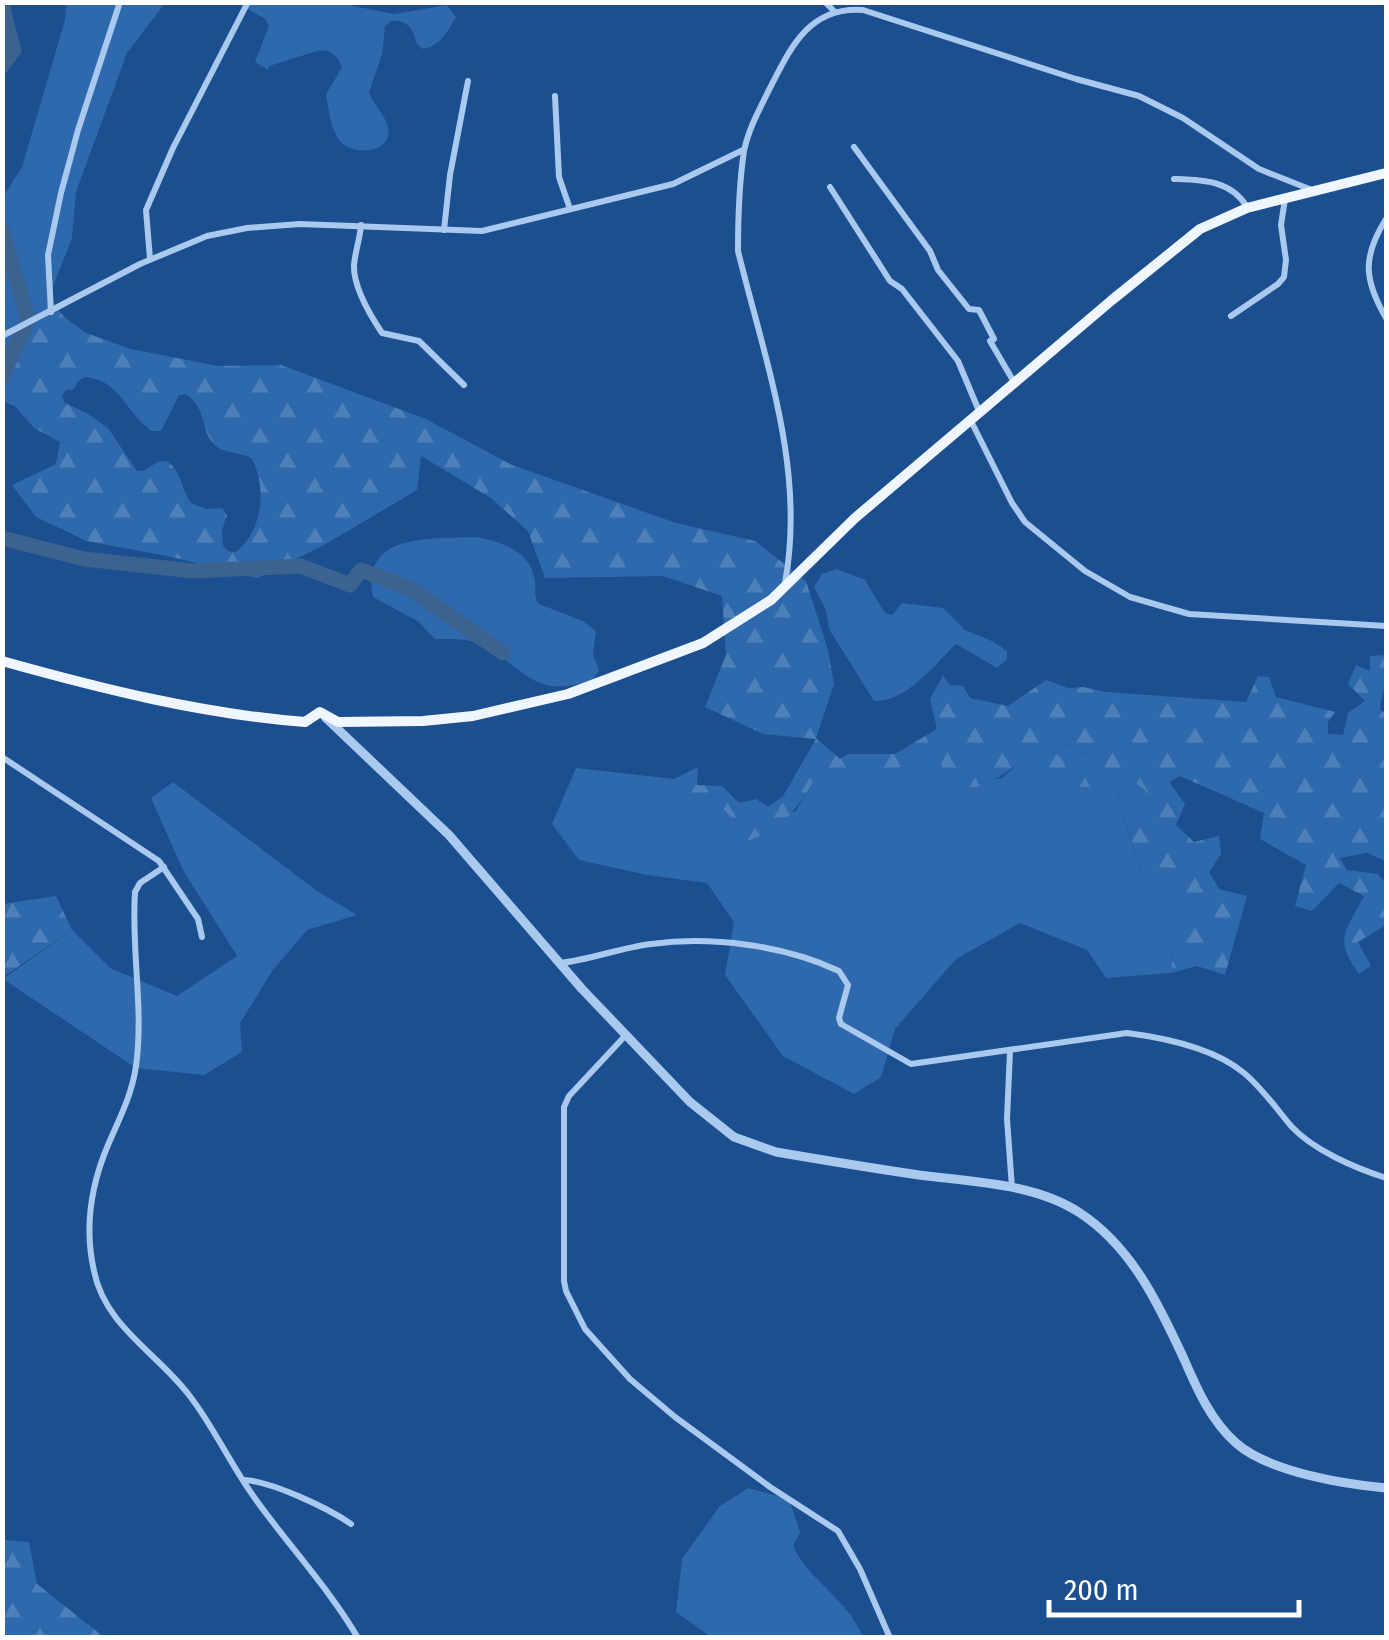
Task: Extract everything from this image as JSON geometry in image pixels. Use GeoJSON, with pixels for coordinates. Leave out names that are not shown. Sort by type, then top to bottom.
{"type":"FeatureCollection","features":[{"type":"Feature","properties":{"kind":"main road"},"geometry":{"type":"LineString","coordinates":[[2,661],[131,696],[305,722],[320,712],[338,722],[423,722],[473,716],[560,696],[694,648],[746,618],[784,587],[825,544],[1014,383],[1182,242],[1210,224],[1248,208],[1386,173]]}},
{"type":"Feature","properties":{"kind":"street"},"geometry":{"type":"LineString","coordinates":[[50,312],[48,255],[61,193],[120,2]]}},
{"type":"Feature","properties":{"kind":"street"},"geometry":{"type":"LineString","coordinates":[[150,259],[146,210],[173,148],[248,2]]}},
{"type":"Feature","properties":{"kind":"street"},"geometry":{"type":"LineString","coordinates":[[825,2],[834,11]]}},
{"type":"Feature","properties":{"kind":"street"},"geometry":{"type":"LineString","coordinates":[[784,587],[793,516],[784,436],[738,252],[744,150],[752,124],[792,44],[811,25],[834,11],[864,10],[1139,96],[1184,118],[1259,169],[1313,191]]}},
{"type":"Feature","properties":{"kind":"street"},"geometry":{"type":"LineString","coordinates":[[444,230],[468,81]]}},
{"type":"Feature","properties":{"kind":"street"},"geometry":{"type":"LineString","coordinates":[[555,96],[558,177],[570,209]]}},
{"type":"Feature","properties":{"kind":"street"},"geometry":{"type":"LineString","coordinates":[[854,146],[930,251],[938,270],[970,309],[979,310],[994,339],[990,341],[1014,383]]}},
{"type":"Feature","properties":{"kind":"street"},"geometry":{"type":"LineString","coordinates":[[2,336],[150,259],[206,236],[247,228],[360,225],[482,232],[673,184],[744,150]]}},
{"type":"Feature","properties":{"kind":"street"},"geometry":{"type":"LineString","coordinates":[[1174,178],[1227,187],[1248,208]]}},
{"type":"Feature","properties":{"kind":"street"},"geometry":{"type":"LineString","coordinates":[[830,187],[883,271],[902,289],[958,361],[976,417],[1012,503],[1025,522],[1085,571],[1130,597],[1189,614],[1386,626]]}},
{"type":"Feature","properties":{"kind":"street"},"geometry":{"type":"LineString","coordinates":[[1230,316],[1284,277],[1281,225],[1286,198]]}},
{"type":"Feature","properties":{"kind":"street"},"geometry":{"type":"LineString","coordinates":[[1386,219],[1367,258],[1374,292],[1386,318]]}},
{"type":"Feature","properties":{"kind":"street"},"geometry":{"type":"LineString","coordinates":[[360,225],[360,246],[354,266],[372,319],[382,333],[419,341],[464,384]]}},
{"type":"Feature","properties":{"kind":"street"},"geometry":{"type":"LineString","coordinates":[[320,712],[449,836],[626,1036],[716,1126],[748,1144],[860,1167],[1012,1189],[1078,1211],[1110,1235],[1145,1281],[1210,1412],[1236,1442],[1276,1465],[1359,1486],[1386,1488]]}},
{"type":"Feature","properties":{"kind":"street"},"geometry":{"type":"LineString","coordinates":[[2,757],[164,867],[198,919],[202,936]]}},
{"type":"Feature","properties":{"kind":"street"},"geometry":{"type":"LineString","coordinates":[[164,867],[140,882],[135,892],[136,1068],[128,1100],[96,1175],[90,1213],[93,1267],[104,1305],[190,1396],[243,1480],[326,1588],[358,1638]]}},
{"type":"Feature","properties":{"kind":"street"},"geometry":{"type":"LineString","coordinates":[[560,963],[598,958],[654,943],[725,943],[777,950],[840,971],[848,985],[842,1024],[908,1063],[1127,1033],[1201,1050],[1244,1073],[1302,1134],[1365,1171],[1386,1178]]}},
{"type":"Feature","properties":{"kind":"street"},"geometry":{"type":"LineString","coordinates":[[626,1036],[564,1106],[564,1260],[569,1299],[585,1329],[650,1397],[770,1487],[838,1532],[860,1570],[890,1638]]}},
{"type":"Feature","properties":{"kind":"street"},"geometry":{"type":"LineString","coordinates":[[1010,1051],[1007,1120],[1012,1189]]}},
{"type":"Feature","properties":{"kind":"street"},"geometry":{"type":"LineString","coordinates":[[243,1480],[262,1482],[351,1524]]}},
{"type":"Feature","properties":{"kind":"green space"},"geometry":{"type":"Polygon","coordinates":[[[66,3],[165,3],[127,53],[76,192],[72,238],[49,297],[3,342],[3,197],[22,167],[65,20],[66,3]]]}},
{"type":"Feature","properties":{"kind":"green space"},"geometry":{"type":"Polygon","coordinates":[[[238,3],[339,3],[394,14],[447,5],[456,17],[439,41],[423,49],[406,24],[392,21],[385,26],[382,55],[369,92],[387,124],[388,136],[380,147],[359,150],[340,141],[330,119],[326,95],[342,67],[338,59],[329,52],[317,51],[269,66],[268,70],[255,62],[269,26],[265,19],[238,3]]]}},
{"type":"Feature","properties":{"kind":"green space"},"geometry":{"type":"Polygon","coordinates":[[[49,297],[64,317],[86,333],[131,349],[218,366],[281,365],[426,419],[512,465],[676,523],[755,541],[806,581],[828,650],[834,684],[816,738],[840,759],[848,754],[895,754],[937,729],[930,699],[943,675],[950,685],[963,686],[970,698],[1008,706],[1046,680],[1068,688],[1246,702],[1258,676],[1269,677],[1276,697],[1335,712],[1328,722],[1328,734],[1343,735],[1348,713],[1365,701],[1348,684],[1356,665],[1370,671],[1370,656],[1386,655],[1386,690],[1380,709],[1386,714],[1386,861],[1367,853],[1340,858],[1347,870],[1378,874],[1386,884],[1386,925],[1358,942],[1371,966],[1359,974],[1344,942],[1364,896],[1339,883],[1312,911],[1295,906],[1306,865],[1260,839],[1264,813],[1180,776],[1169,782],[1185,804],[1176,825],[1194,842],[1219,836],[1221,854],[1209,872],[1219,889],[1247,896],[1225,975],[1197,966],[1171,973],[1175,930],[1187,923],[1185,899],[1142,876],[1124,817],[1146,791],[1130,779],[1116,800],[1103,762],[1064,743],[1045,750],[1086,767],[1092,787],[1064,787],[1063,779],[1049,768],[1030,772],[1017,765],[985,786],[944,789],[941,759],[892,769],[842,786],[844,775],[820,770],[799,804],[782,822],[746,841],[737,823],[710,796],[679,805],[674,779],[698,767],[697,785],[722,786],[739,803],[756,799],[768,807],[783,796],[816,739],[763,734],[705,707],[726,655],[722,596],[663,576],[545,578],[528,531],[491,498],[421,456],[417,490],[326,544],[257,578],[87,541],[36,517],[12,485],[56,464],[60,442],[34,428],[14,405],[3,402],[3,342],[49,297]],[[85,377],[74,389],[66,390],[62,396],[65,403],[108,428],[137,471],[159,462],[171,464],[191,503],[206,509],[222,508],[227,515],[222,530],[223,546],[236,552],[252,532],[260,508],[260,483],[252,459],[214,444],[198,407],[186,394],[179,395],[161,431],[152,431],[115,390],[85,377]]]}},
{"type":"Feature","properties":{"kind":"green space"},"geometry":{"type":"Polygon","coordinates":[[[475,537],[494,541],[521,555],[532,571],[539,604],[583,621],[596,631],[593,655],[599,670],[594,679],[574,685],[545,685],[477,643],[435,639],[419,622],[373,597],[372,576],[377,560],[388,550],[420,540],[475,537]]]}},
{"type":"Feature","properties":{"kind":"green space"},"geometry":{"type":"Polygon","coordinates":[[[837,569],[865,580],[885,613],[892,615],[902,603],[943,608],[965,630],[1007,651],[1007,659],[997,668],[956,644],[909,689],[874,701],[829,629],[826,610],[814,587],[822,574],[837,569]]]}},
{"type":"Feature","properties":{"kind":"green space"},"geometry":{"type":"Polygon","coordinates":[[[1063,743],[1103,762],[1117,799],[1130,779],[1146,791],[1124,818],[1142,876],[1185,899],[1187,923],[1175,930],[1171,973],[1106,978],[1087,950],[1020,923],[956,959],[895,1029],[881,1077],[854,1094],[783,1056],[725,975],[734,922],[707,883],[579,860],[552,824],[576,768],[674,779],[679,804],[710,796],[737,823],[796,811],[819,769],[845,775],[843,785],[942,758],[944,789],[1002,778],[1017,765],[1030,772],[1049,768],[1063,779],[1092,787],[1043,749],[1063,743]]]}},
{"type":"Feature","properties":{"kind":"green space"},"geometry":{"type":"Polygon","coordinates":[[[173,782],[317,891],[357,915],[307,930],[273,970],[240,1023],[242,1052],[204,1075],[136,1068],[3,979],[72,930],[110,968],[177,996],[237,956],[183,870],[151,798],[173,782]]]}},
{"type":"Feature","properties":{"kind":"green space"},"geometry":{"type":"Polygon","coordinates":[[[56,896],[72,930],[3,977],[3,904],[56,896]]]}},
{"type":"Feature","properties":{"kind":"green space"},"geometry":{"type":"Polygon","coordinates":[[[748,1488],[789,1499],[800,1532],[793,1546],[809,1570],[848,1612],[863,1637],[711,1637],[676,1612],[682,1559],[719,1507],[748,1488]]]}},
{"type":"Feature","properties":{"kind":"green space"},"geometry":{"type":"Polygon","coordinates":[[[3,1540],[29,1542],[37,1584],[104,1637],[3,1637],[3,1540]]]}},
{"type":"Feature","properties":{"kind":"waterway"},"geometry":{"type":"LineString","coordinates":[[2,6],[14,50],[2,66]]}},
{"type":"Feature","properties":{"kind":"waterway"},"geometry":{"type":"LineString","coordinates":[[2,229],[28,319],[2,378]]}},
{"type":"Feature","properties":{"kind":"waterway"},"geometry":{"type":"LineString","coordinates":[[2,538],[84,559],[193,571],[301,566],[350,585],[361,570],[411,589],[503,653]]}}]}
